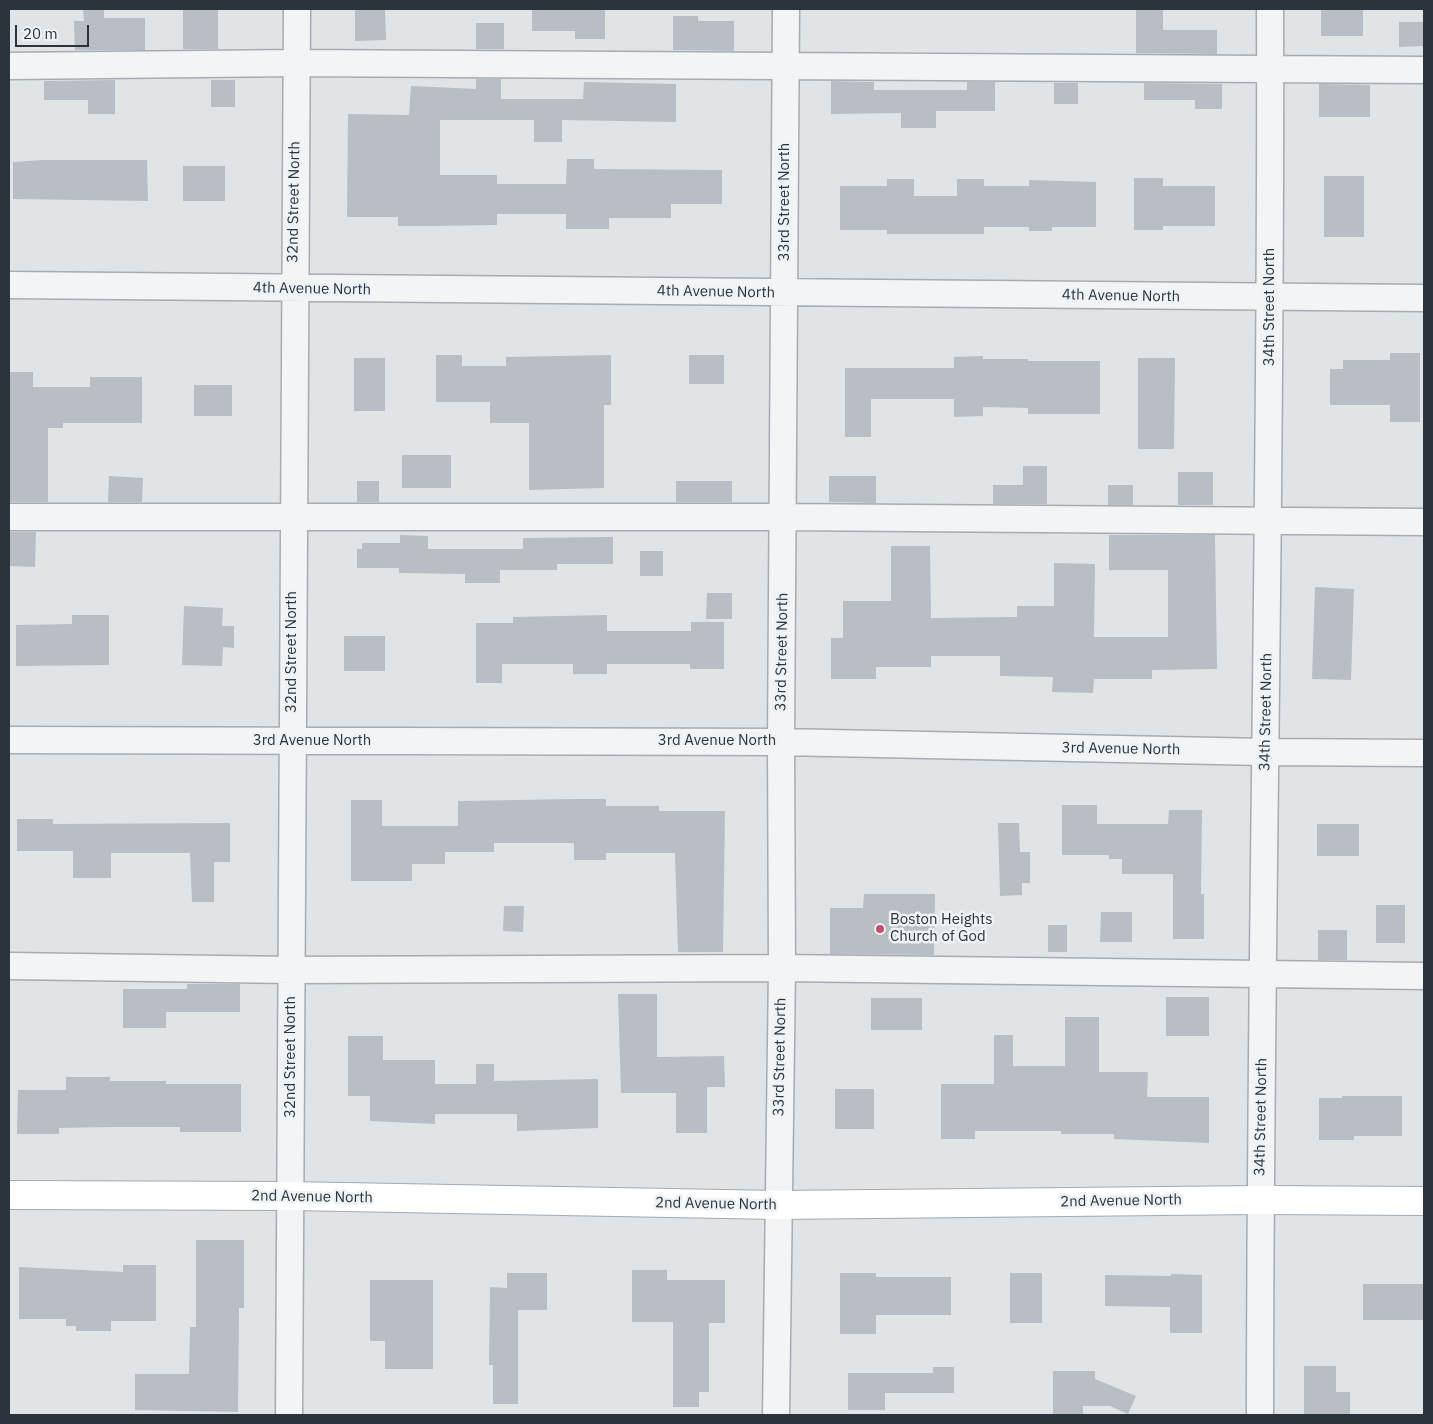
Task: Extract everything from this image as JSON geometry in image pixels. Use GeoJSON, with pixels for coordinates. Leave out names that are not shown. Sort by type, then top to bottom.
{"type":"FeatureCollection","features":[{"type":"Feature","properties":{"kind":"main road","name":"2nd Avenue North"},"geometry":{"type":"LineString","coordinates":[[9,1195],[290,1196],[778,1205],[1260,1200],[1424,1201]]}},
{"type":"Feature","properties":{"kind":"street","name":"32nd Street North"},"geometry":{"type":"LineString","coordinates":[[289,1415],[297,9]]}},
{"type":"Feature","properties":{"kind":"street","name":"33rd Street North"},"geometry":{"type":"LineString","coordinates":[[776,1415],[782,968],[781,742],[786,9]]}},
{"type":"Feature","properties":{"kind":"street","name":"34th Street North"},"geometry":{"type":"LineString","coordinates":[[1260,1415],[1262,975],[1271,298],[1270,9]]}},
{"type":"Feature","properties":{"kind":"street"},"geometry":{"type":"LineString","coordinates":[[9,66],[296,63],[1424,70]]}},
{"type":"Feature","properties":{"kind":"street","name":"4th Avenue North"},"geometry":{"type":"LineString","coordinates":[[9,285],[1424,298]]}},
{"type":"Feature","properties":{"kind":"street"},"geometry":{"type":"LineString","coordinates":[[9,517],[783,517],[1268,519],[1424,522]]}},
{"type":"Feature","properties":{"kind":"street","name":"3rd Avenue North"},"geometry":{"type":"LineString","coordinates":[[9,740],[781,742],[1265,752],[1424,753]]}},
{"type":"Feature","properties":{"kind":"street"},"geometry":{"type":"LineString","coordinates":[[9,966],[291,970],[782,968],[1424,976]]}},
{"type":"Feature","properties":{"kind":"building"},"geometry":{"type":"Polygon","coordinates":[[[83,9],[104,9],[104,18],[145,18],[145,50],[75,50],[74,21],[84,21],[83,9]]]}},
{"type":"Feature","properties":{"kind":"building"},"geometry":{"type":"Polygon","coordinates":[[[183,9],[218,9],[218,49],[183,49],[183,9]]]}},
{"type":"Feature","properties":{"kind":"building"},"geometry":{"type":"Polygon","coordinates":[[[355,9],[385,9],[386,40],[355,41],[355,9]]]}},
{"type":"Feature","properties":{"kind":"building"},"geometry":{"type":"Polygon","coordinates":[[[532,9],[605,9],[605,39],[575,39],[575,31],[532,31],[532,9]]]}},
{"type":"Feature","properties":{"kind":"building"},"geometry":{"type":"Polygon","coordinates":[[[1136,9],[1163,9],[1163,30],[1217,30],[1217,54],[1136,53],[1136,9]]]}},
{"type":"Feature","properties":{"kind":"building"},"geometry":{"type":"Polygon","coordinates":[[[1321,9],[1363,9],[1363,36],[1321,36],[1321,9]]]}},
{"type":"Feature","properties":{"kind":"building"},"geometry":{"type":"Polygon","coordinates":[[[673,16],[698,16],[698,21],[734,21],[734,51],[673,50],[673,16]]]}},
{"type":"Feature","properties":{"kind":"building"},"geometry":{"type":"Polygon","coordinates":[[[1399,22],[1424,22],[1424,46],[1399,47],[1399,22]]]}},
{"type":"Feature","properties":{"kind":"building"},"geometry":{"type":"Polygon","coordinates":[[[476,23],[504,23],[504,49],[476,49],[476,23]]]}},
{"type":"Feature","properties":{"kind":"building"},"geometry":{"type":"Polygon","coordinates":[[[476,79],[501,79],[501,99],[583,99],[584,82],[676,84],[676,122],[562,120],[562,142],[534,142],[534,120],[440,120],[440,175],[497,175],[497,184],[566,184],[567,159],[594,159],[594,169],[722,170],[722,204],[671,204],[671,218],[609,218],[609,229],[566,229],[566,214],[497,214],[497,225],[429,226],[398,226],[398,217],[347,217],[348,114],[409,115],[411,86],[476,89],[476,79]]]}},
{"type":"Feature","properties":{"kind":"building"},"geometry":{"type":"Polygon","coordinates":[[[115,80],[115,114],[88,114],[88,100],[44,100],[44,81],[115,80]]]}},
{"type":"Feature","properties":{"kind":"building"},"geometry":{"type":"Polygon","coordinates":[[[211,80],[235,80],[235,107],[211,107],[211,80]]]}},
{"type":"Feature","properties":{"kind":"building"},"geometry":{"type":"Polygon","coordinates":[[[831,81],[874,82],[874,90],[967,90],[967,82],[995,82],[995,111],[936,111],[936,128],[901,128],[901,113],[831,114],[831,81]]]}},
{"type":"Feature","properties":{"kind":"building"},"geometry":{"type":"Polygon","coordinates":[[[1054,83],[1078,83],[1078,104],[1054,104],[1054,83]]]}},
{"type":"Feature","properties":{"kind":"building"},"geometry":{"type":"Polygon","coordinates":[[[1144,83],[1222,84],[1222,109],[1195,109],[1195,100],[1144,100],[1144,83]]]}},
{"type":"Feature","properties":{"kind":"building"},"geometry":{"type":"Polygon","coordinates":[[[1319,84],[1370,85],[1370,117],[1319,117],[1319,84]]]}},
{"type":"Feature","properties":{"kind":"building"},"geometry":{"type":"Polygon","coordinates":[[[43,160],[147,160],[148,201],[13,199],[13,162],[43,160]]]}},
{"type":"Feature","properties":{"kind":"building"},"geometry":{"type":"Polygon","coordinates":[[[183,166],[225,166],[225,201],[183,201],[183,166]]]}},
{"type":"Feature","properties":{"kind":"building"},"geometry":{"type":"Polygon","coordinates":[[[1324,176],[1364,176],[1364,237],[1324,237],[1324,176]]]}},
{"type":"Feature","properties":{"kind":"building"},"geometry":{"type":"Polygon","coordinates":[[[1134,178],[1163,178],[1163,186],[1215,186],[1215,226],[1163,226],[1163,230],[1134,230],[1134,178]]]}},
{"type":"Feature","properties":{"kind":"building"},"geometry":{"type":"Polygon","coordinates":[[[887,179],[914,179],[914,196],[957,196],[957,179],[984,179],[984,186],[1029,186],[1029,180],[1096,182],[1096,227],[1052,227],[1052,231],[1029,231],[1029,227],[984,227],[984,234],[887,234],[887,230],[840,230],[840,186],[887,186],[887,179]]]}},
{"type":"Feature","properties":{"kind":"building"},"geometry":{"type":"Polygon","coordinates":[[[1390,353],[1420,353],[1420,422],[1390,422],[1390,405],[1330,405],[1330,369],[1343,369],[1343,360],[1390,360],[1390,353]]]}},
{"type":"Feature","properties":{"kind":"building"},"geometry":{"type":"Polygon","coordinates":[[[436,355],[462,355],[462,366],[506,366],[506,357],[611,355],[611,405],[604,405],[604,488],[529,490],[529,423],[490,423],[490,402],[436,402],[436,355]]]}},
{"type":"Feature","properties":{"kind":"building"},"geometry":{"type":"Polygon","coordinates":[[[689,355],[724,355],[724,384],[689,384],[689,355]]]}},
{"type":"Feature","properties":{"kind":"building"},"geometry":{"type":"Polygon","coordinates":[[[983,356],[983,359],[1028,359],[1028,361],[1100,361],[1100,414],[1028,414],[1028,408],[983,407],[983,416],[954,417],[954,399],[871,399],[871,437],[845,437],[845,368],[954,368],[954,357],[983,356]]]}},
{"type":"Feature","properties":{"kind":"building"},"geometry":{"type":"Polygon","coordinates":[[[354,358],[385,358],[385,411],[354,411],[354,358]]]}},
{"type":"Feature","properties":{"kind":"building"},"geometry":{"type":"Polygon","coordinates":[[[1138,358],[1175,358],[1174,449],[1138,449],[1138,358]]]}},
{"type":"Feature","properties":{"kind":"building"},"geometry":{"type":"Polygon","coordinates":[[[10,372],[33,372],[33,387],[90,387],[90,377],[142,377],[142,423],[63,423],[63,428],[48,428],[48,502],[9,502],[10,372]]]}},
{"type":"Feature","properties":{"kind":"building"},"geometry":{"type":"Polygon","coordinates":[[[194,385],[232,385],[232,416],[194,416],[194,385]]]}},
{"type":"Feature","properties":{"kind":"building"},"geometry":{"type":"Polygon","coordinates":[[[402,455],[451,455],[451,488],[402,488],[402,455]]]}},
{"type":"Feature","properties":{"kind":"building"},"geometry":{"type":"Polygon","coordinates":[[[1023,466],[1047,466],[1047,504],[993,504],[993,485],[1023,485],[1023,466]]]}},
{"type":"Feature","properties":{"kind":"building"},"geometry":{"type":"Polygon","coordinates":[[[1178,472],[1213,472],[1213,505],[1178,505],[1178,472]]]}},
{"type":"Feature","properties":{"kind":"building"},"geometry":{"type":"Polygon","coordinates":[[[109,476],[143,478],[142,502],[108,502],[109,476]]]}},
{"type":"Feature","properties":{"kind":"building"},"geometry":{"type":"Polygon","coordinates":[[[829,476],[876,476],[876,503],[829,502],[829,476]]]}},
{"type":"Feature","properties":{"kind":"building"},"geometry":{"type":"Polygon","coordinates":[[[357,481],[379,481],[379,502],[357,502],[357,481]]]}},
{"type":"Feature","properties":{"kind":"building"},"geometry":{"type":"Polygon","coordinates":[[[676,481],[732,481],[732,502],[676,502],[676,481]]]}},
{"type":"Feature","properties":{"kind":"building"},"geometry":{"type":"Polygon","coordinates":[[[1108,485],[1133,485],[1133,505],[1108,505],[1108,485]]]}},
{"type":"Feature","properties":{"kind":"building"},"geometry":{"type":"Polygon","coordinates":[[[9,532],[36,532],[35,567],[9,566],[9,532]]]}},
{"type":"Feature","properties":{"kind":"building"},"geometry":{"type":"Polygon","coordinates":[[[400,535],[428,536],[428,549],[523,549],[523,538],[613,537],[613,564],[557,564],[557,570],[500,570],[500,583],[465,583],[465,574],[399,573],[399,568],[357,568],[357,549],[362,549],[362,543],[400,543],[400,535]]]}},
{"type":"Feature","properties":{"kind":"building"},"geometry":{"type":"Polygon","coordinates":[[[1109,535],[1215,535],[1217,669],[1152,670],[1152,679],[1094,679],[1093,693],[1052,692],[1053,677],[1000,676],[1000,656],[931,656],[931,667],[876,667],[876,679],[831,679],[831,638],[843,638],[843,601],[891,601],[891,546],[930,546],[931,618],[1017,617],[1017,606],[1054,606],[1054,563],[1095,564],[1094,637],[1168,637],[1168,570],[1109,570],[1109,535]]]}},
{"type":"Feature","properties":{"kind":"building"},"geometry":{"type":"Polygon","coordinates":[[[640,551],[663,551],[663,576],[640,576],[640,551]]]}},
{"type":"Feature","properties":{"kind":"building"},"geometry":{"type":"Polygon","coordinates":[[[1315,587],[1354,589],[1351,680],[1312,679],[1315,587]]]}},
{"type":"Feature","properties":{"kind":"building"},"geometry":{"type":"Polygon","coordinates":[[[707,593],[732,593],[732,619],[706,619],[707,593]]]}},
{"type":"Feature","properties":{"kind":"building"},"geometry":{"type":"Polygon","coordinates":[[[184,606],[223,608],[222,626],[234,626],[234,648],[223,647],[222,666],[182,665],[184,606]]]}},
{"type":"Feature","properties":{"kind":"building"},"geometry":{"type":"Polygon","coordinates":[[[72,615],[109,615],[109,665],[16,666],[16,625],[72,624],[72,615]]]}},
{"type":"Feature","properties":{"kind":"building"},"geometry":{"type":"Polygon","coordinates":[[[607,615],[607,631],[691,631],[691,622],[724,622],[724,669],[690,669],[690,664],[607,664],[607,674],[573,674],[573,664],[502,664],[502,683],[476,683],[476,623],[513,623],[513,617],[607,615]]]}},
{"type":"Feature","properties":{"kind":"building"},"geometry":{"type":"Polygon","coordinates":[[[344,636],[385,636],[385,671],[344,671],[344,636]]]}},
{"type":"Feature","properties":{"kind":"building"},"geometry":{"type":"Polygon","coordinates":[[[606,799],[606,806],[659,806],[659,811],[725,811],[723,952],[678,952],[675,853],[606,853],[606,860],[574,860],[574,843],[494,843],[494,852],[445,852],[445,864],[412,864],[412,881],[351,881],[351,800],[382,800],[382,826],[458,826],[458,801],[606,799]]]}},
{"type":"Feature","properties":{"kind":"building"},"geometry":{"type":"Polygon","coordinates":[[[1062,805],[1097,805],[1097,824],[1168,824],[1169,810],[1202,810],[1201,894],[1204,894],[1204,939],[1173,939],[1173,874],[1122,874],[1122,859],[1109,859],[1109,855],[1062,855],[1062,805]]]}},
{"type":"Feature","properties":{"kind":"building"},"geometry":{"type":"Polygon","coordinates":[[[17,819],[53,819],[53,824],[230,823],[230,862],[214,862],[214,902],[192,902],[190,853],[111,853],[111,878],[73,878],[73,851],[17,851],[17,819]]]}},
{"type":"Feature","properties":{"kind":"building"},"geometry":{"type":"Polygon","coordinates":[[[998,823],[1019,823],[1020,852],[1030,852],[1030,883],[1022,883],[1022,895],[1000,896],[998,823]]]}},
{"type":"Feature","properties":{"kind":"building"},"geometry":{"type":"Polygon","coordinates":[[[1317,824],[1359,824],[1359,856],[1317,856],[1317,824]]]}},
{"type":"Feature","properties":{"kind":"building"},"geometry":{"type":"Polygon","coordinates":[[[864,894],[935,894],[934,955],[830,954],[830,908],[863,908],[864,894]]]}},
{"type":"Feature","properties":{"kind":"building"},"geometry":{"type":"Polygon","coordinates":[[[1376,905],[1405,905],[1405,943],[1376,943],[1376,905]]]}},
{"type":"Feature","properties":{"kind":"building"},"geometry":{"type":"Polygon","coordinates":[[[504,906],[524,906],[523,932],[503,931],[504,906]]]}},
{"type":"Feature","properties":{"kind":"building"},"geometry":{"type":"Polygon","coordinates":[[[1101,912],[1132,912],[1132,942],[1100,942],[1101,912]]]}},
{"type":"Feature","properties":{"kind":"building"},"geometry":{"type":"Polygon","coordinates":[[[1048,925],[1067,925],[1067,952],[1048,952],[1048,925]]]}},
{"type":"Feature","properties":{"kind":"building"},"geometry":{"type":"Polygon","coordinates":[[[1318,930],[1347,930],[1347,960],[1318,960],[1318,930]]]}},
{"type":"Feature","properties":{"kind":"building"},"geometry":{"type":"Polygon","coordinates":[[[187,984],[240,984],[240,1012],[166,1012],[166,1028],[123,1028],[123,989],[187,989],[187,984]]]}},
{"type":"Feature","properties":{"kind":"building"},"geometry":{"type":"Polygon","coordinates":[[[618,994],[657,994],[657,1057],[724,1056],[725,1087],[707,1087],[707,1133],[676,1133],[676,1093],[621,1093],[618,994]]]}},
{"type":"Feature","properties":{"kind":"building"},"geometry":{"type":"Polygon","coordinates":[[[1166,997],[1209,997],[1209,1036],[1166,1036],[1166,997]]]}},
{"type":"Feature","properties":{"kind":"building"},"geometry":{"type":"Polygon","coordinates":[[[871,998],[922,998],[922,1030],[871,1030],[871,998]]]}},
{"type":"Feature","properties":{"kind":"building"},"geometry":{"type":"Polygon","coordinates":[[[1065,1017],[1099,1017],[1099,1072],[1148,1072],[1147,1097],[1209,1097],[1209,1143],[1114,1139],[1114,1134],[1061,1134],[1061,1131],[975,1131],[975,1139],[941,1139],[941,1084],[994,1084],[994,1035],[1013,1035],[1013,1066],[1065,1066],[1065,1017]]]}},
{"type":"Feature","properties":{"kind":"building"},"geometry":{"type":"Polygon","coordinates":[[[348,1036],[383,1036],[383,1060],[435,1060],[435,1084],[476,1084],[476,1064],[494,1064],[494,1081],[598,1079],[598,1128],[517,1131],[517,1114],[435,1114],[435,1124],[370,1121],[370,1096],[348,1096],[348,1036]]]}},
{"type":"Feature","properties":{"kind":"building"},"geometry":{"type":"Polygon","coordinates":[[[66,1077],[110,1077],[110,1081],[166,1081],[166,1084],[241,1084],[241,1132],[180,1132],[180,1127],[110,1127],[59,1128],[59,1134],[17,1134],[18,1090],[66,1090],[66,1077]]]}},
{"type":"Feature","properties":{"kind":"building"},"geometry":{"type":"Polygon","coordinates":[[[835,1089],[874,1089],[874,1129],[835,1129],[835,1089]]]}},
{"type":"Feature","properties":{"kind":"building"},"geometry":{"type":"Polygon","coordinates":[[[1342,1096],[1402,1096],[1402,1136],[1354,1136],[1354,1140],[1319,1140],[1319,1098],[1342,1098],[1342,1096]]]}},
{"type":"Feature","properties":{"kind":"building"},"geometry":{"type":"Polygon","coordinates":[[[196,1240],[244,1240],[244,1308],[239,1308],[238,1412],[135,1410],[135,1374],[189,1374],[190,1327],[196,1327],[196,1240]]]}},
{"type":"Feature","properties":{"kind":"building"},"geometry":{"type":"Polygon","coordinates":[[[123,1265],[156,1265],[156,1321],[111,1321],[111,1331],[76,1331],[76,1326],[66,1326],[66,1319],[19,1319],[19,1267],[123,1272],[123,1265]]]}},
{"type":"Feature","properties":{"kind":"building"},"geometry":{"type":"Polygon","coordinates":[[[632,1270],[667,1270],[667,1280],[725,1280],[725,1323],[709,1323],[709,1392],[699,1392],[699,1407],[673,1407],[673,1322],[632,1322],[632,1270]]]}},
{"type":"Feature","properties":{"kind":"building"},"geometry":{"type":"Polygon","coordinates":[[[507,1273],[547,1273],[547,1310],[518,1310],[518,1404],[493,1404],[493,1365],[489,1365],[490,1287],[507,1288],[507,1273]]]}},
{"type":"Feature","properties":{"kind":"building"},"geometry":{"type":"Polygon","coordinates":[[[840,1273],[876,1273],[876,1277],[951,1277],[951,1315],[876,1315],[876,1334],[840,1334],[840,1273]]]}},
{"type":"Feature","properties":{"kind":"building"},"geometry":{"type":"Polygon","coordinates":[[[1010,1273],[1042,1273],[1042,1323],[1010,1323],[1010,1273]]]}},
{"type":"Feature","properties":{"kind":"building"},"geometry":{"type":"Polygon","coordinates":[[[1171,1274],[1202,1275],[1202,1333],[1170,1333],[1170,1307],[1105,1306],[1105,1275],[1171,1276],[1171,1274]]]}},
{"type":"Feature","properties":{"kind":"building"},"geometry":{"type":"Polygon","coordinates":[[[370,1280],[433,1280],[433,1369],[385,1369],[385,1341],[370,1341],[370,1280]]]}},
{"type":"Feature","properties":{"kind":"building"},"geometry":{"type":"Polygon","coordinates":[[[1363,1284],[1424,1284],[1424,1320],[1363,1320],[1363,1284]]]}},
{"type":"Feature","properties":{"kind":"building"},"geometry":{"type":"Polygon","coordinates":[[[1304,1366],[1336,1366],[1336,1392],[1350,1392],[1350,1414],[1304,1414],[1304,1366]]]}},
{"type":"Feature","properties":{"kind":"building"},"geometry":{"type":"Polygon","coordinates":[[[933,1367],[954,1367],[954,1393],[885,1393],[885,1410],[848,1410],[848,1373],[933,1373],[933,1367]]]}},
{"type":"Feature","properties":{"kind":"building"},"geometry":{"type":"Polygon","coordinates":[[[1053,1371],[1095,1371],[1095,1379],[1136,1396],[1128,1414],[1110,1406],[1083,1406],[1083,1414],[1053,1414],[1053,1371]]]}},
{"type":"Feature","properties":{"kind":"place","name":"Boston Heights Church of God"},"geometry":{"type":"Point","coordinates":[880,929]}}]}
